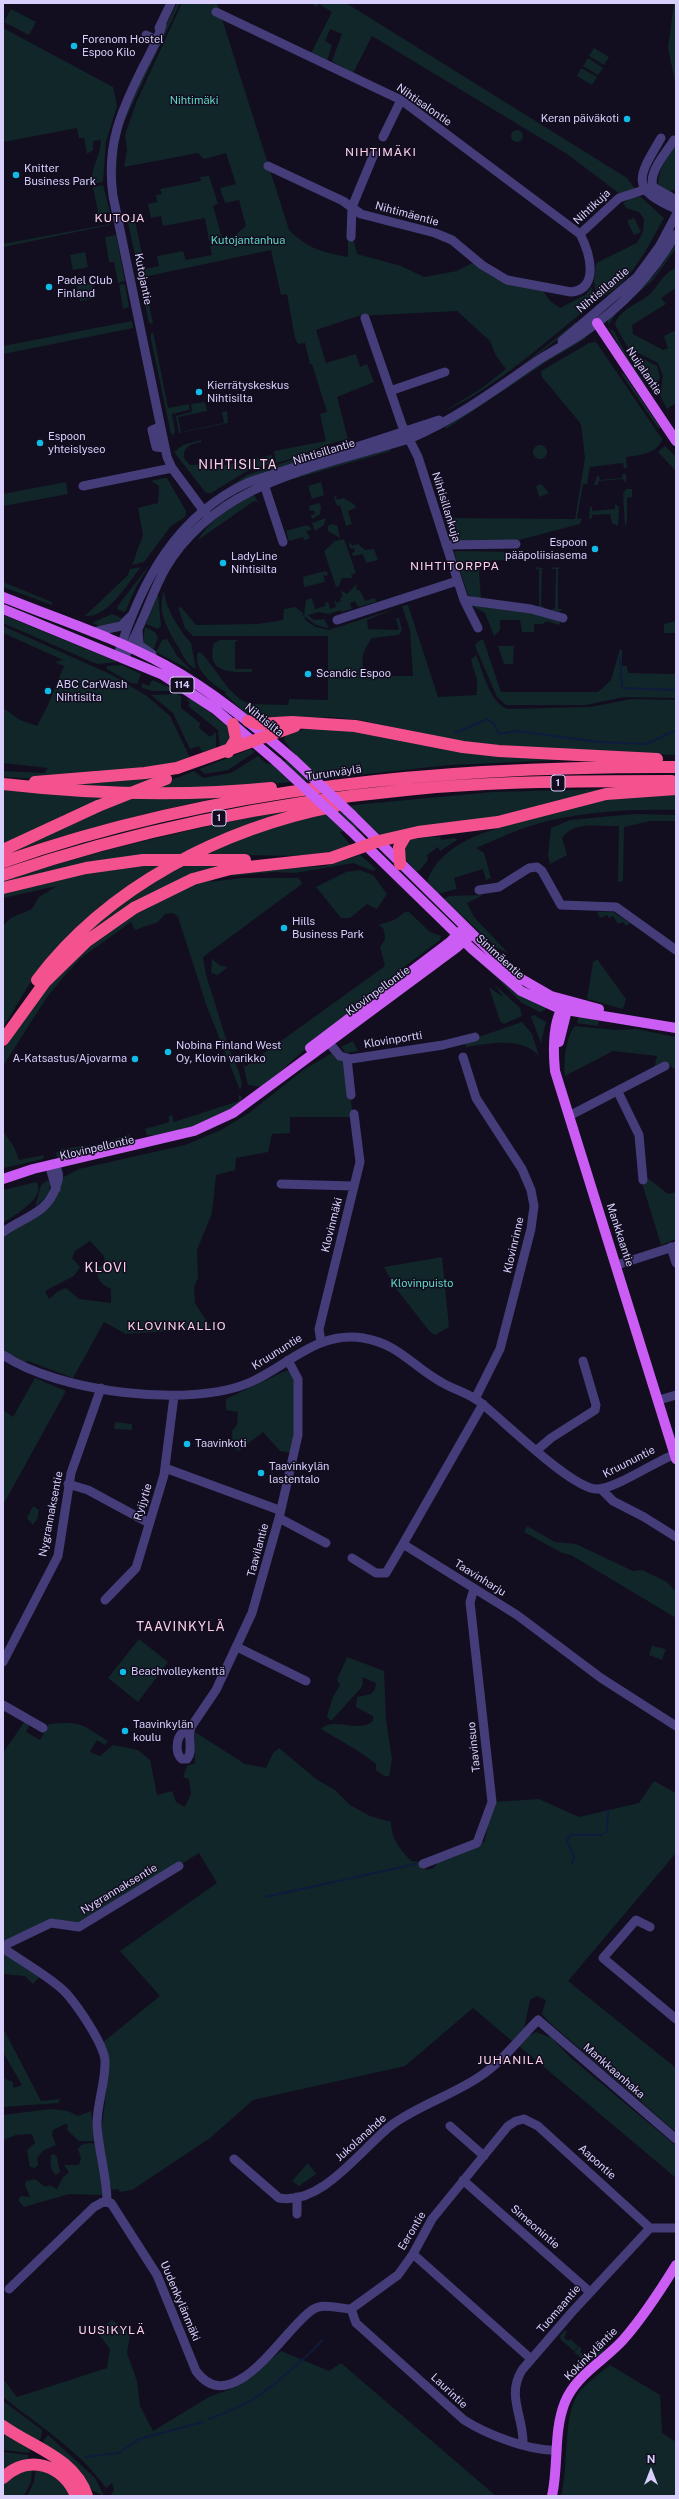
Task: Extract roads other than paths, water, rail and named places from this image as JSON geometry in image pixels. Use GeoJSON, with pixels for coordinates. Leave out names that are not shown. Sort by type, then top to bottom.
{"type":"FeatureCollection","features":[{"type":"Feature","properties":{"kind":"highway"},"geometry":{"type":"LineString","coordinates":[[248,721],[258,724],[356,726],[464,747],[499,751],[676,761]]}},
{"type":"Feature","properties":{"kind":"highway"},"geometry":{"type":"LineString","coordinates":[[228,752],[236,739],[233,724]]}},
{"type":"Feature","properties":{"kind":"highway"},"geometry":{"type":"LineString","coordinates":[[3,850],[98,806],[166,779],[200,762],[304,724]]}},
{"type":"Feature","properties":{"kind":"highway"},"geometry":{"type":"LineString","coordinates":[[4,784],[145,773],[200,762]]}},
{"type":"Feature","properties":{"kind":"highway","name":"Turunväylä"},"geometry":{"type":"LineString","coordinates":[[3,862],[84,836],[216,805],[291,791],[390,778],[515,769],[676,767]]}},
{"type":"Feature","properties":{"kind":"highway"},"geometry":{"type":"LineString","coordinates":[[4,784],[81,791],[202,792],[390,778]]}},
{"type":"Feature","properties":{"kind":"highway","name":"1"},"geometry":{"type":"LineString","coordinates":[[3,876],[88,849],[226,816],[361,794],[440,788],[603,781],[676,781]]}},
{"type":"Feature","properties":{"kind":"highway"},"geometry":{"type":"LineString","coordinates":[[3,1039],[25,996],[49,964],[78,935],[113,904],[177,863],[243,832],[300,813],[440,788]]}},
{"type":"Feature","properties":{"kind":"highway"},"geometry":{"type":"LineString","coordinates":[[3,1039],[37,991],[65,960],[100,930],[134,908],[173,888],[213,872],[332,858],[379,841],[406,835],[498,822],[606,794],[676,789]]}},
{"type":"Feature","properties":{"kind":"highway"},"geometry":{"type":"LineString","coordinates":[[400,864],[398,847],[406,835]]}},
{"type":"Feature","properties":{"kind":"highway"},"geometry":{"type":"LineString","coordinates":[[3,888],[93,866],[143,860],[245,860],[295,862]]}},
{"type":"Feature","properties":{"kind":"highway"},"geometry":{"type":"LineString","coordinates":[[3,2426],[44,2450],[65,2465],[85,2495]]}},
{"type":"Feature","properties":{"kind":"highway"},"geometry":{"type":"LineString","coordinates":[[3,2478],[16,2468],[28,2464],[40,2464],[51,2467],[85,2495]]}},
{"type":"Feature","properties":{"kind":"main road","name":"Nuijalantie"},"geometry":{"type":"LineString","coordinates":[[594,319],[676,441]]}},
{"type":"Feature","properties":{"kind":"main road","name":"Nihtisilta"},"geometry":{"type":"LineString","coordinates":[[3,597],[91,632],[177,682],[255,742],[366,846],[465,934]]}},
{"type":"Feature","properties":{"kind":"main road","name":"Nihtisilta"},"geometry":{"type":"LineString","coordinates":[[3,609],[164,664],[191,680],[248,721],[294,760],[379,841],[465,934]]}},
{"type":"Feature","properties":{"kind":"main road","name":"Sinimäentie"},"geometry":{"type":"LineString","coordinates":[[465,934],[521,992],[564,1007],[609,1018],[620,1017],[676,1028]]}},
{"type":"Feature","properties":{"kind":"main road","name":"Klovinpellontie"},"geometry":{"type":"LineString","coordinates":[[3,1179],[141,1150],[158,1145],[170,1137],[194,1131],[233,1113],[265,1092],[326,1039],[465,934]]}},
{"type":"Feature","properties":{"kind":"main road","name":"Mankkaantie"},"geometry":{"type":"LineString","coordinates":[[564,1007],[554,1038],[556,1072],[659,1400],[675,1456]]}},
{"type":"Feature","properties":{"kind":"main road","name":"Mankkaantie"},"geometry":{"type":"LineString","coordinates":[[667,1426],[676,1443]]}},
{"type":"Feature","properties":{"kind":"main road","name":"Kokinkyläntie"},"geometry":{"type":"LineString","coordinates":[[552,2496],[556,2475],[561,2415],[569,2394],[589,2371],[628,2335],[676,2265]]}},
{"type":"Feature","properties":{"kind":"street","name":"Kutojantie"},"geometry":{"type":"LineString","coordinates":[[172,3],[162,24],[160,35],[156,40],[116,128],[110,171],[165,448],[172,468],[206,514]]}},
{"type":"Feature","properties":{"kind":"street","name":"Nihtisalontie"},"geometry":{"type":"LineString","coordinates":[[216,12],[401,100],[580,234]]}},
{"type":"Feature","properties":{"kind":"street"},"geometry":{"type":"LineString","coordinates":[[146,35],[156,40]]}},
{"type":"Feature","properties":{"kind":"street"},"geometry":{"type":"LineString","coordinates":[[383,137],[401,100]]}},
{"type":"Feature","properties":{"kind":"street"},"geometry":{"type":"LineString","coordinates":[[661,138],[643,174],[648,189],[676,209]]}},
{"type":"Feature","properties":{"kind":"street"},"geometry":{"type":"LineString","coordinates":[[648,189],[655,171],[674,140]]}},
{"type":"Feature","properties":{"kind":"street"},"geometry":{"type":"LineString","coordinates":[[350,237],[352,207],[374,154]]}},
{"type":"Feature","properties":{"kind":"street","name":"Nihtimäentie"},"geometry":{"type":"LineString","coordinates":[[268,166],[352,207],[360,214],[436,233],[452,240],[493,272],[507,280],[536,287]]}},
{"type":"Feature","properties":{"kind":"street"},"geometry":{"type":"LineString","coordinates":[[648,189],[673,196]]}},
{"type":"Feature","properties":{"kind":"street","name":"Nihtikuja"},"geometry":{"type":"LineString","coordinates":[[536,287],[571,292],[581,290],[586,285],[590,269],[590,257],[580,234],[619,198],[648,189]]}},
{"type":"Feature","properties":{"kind":"street","name":"Nihtisillantie"},"geometry":{"type":"LineString","coordinates":[[594,319],[637,277],[659,247],[676,215]]}},
{"type":"Feature","properties":{"kind":"street","name":"Nihtisillantie"},"geometry":{"type":"LineString","coordinates":[[123,651],[133,613],[163,552],[186,526],[263,480],[407,436],[463,411],[548,354],[642,283],[676,234]]}},
{"type":"Feature","properties":{"kind":"street","name":"Nihtisillankuja"},"geometry":{"type":"LineString","coordinates":[[365,318],[407,436],[418,457],[457,581],[464,600],[478,628]]}},
{"type":"Feature","properties":{"kind":"street"},"geometry":{"type":"LineString","coordinates":[[390,391],[445,372]]}},
{"type":"Feature","properties":{"kind":"street"},"geometry":{"type":"LineString","coordinates":[[83,486],[172,468]]}},
{"type":"Feature","properties":{"kind":"street"},"geometry":{"type":"LineString","coordinates":[[263,480],[283,542]]}},
{"type":"Feature","properties":{"kind":"street","name":"Nihtisillantie"},"geometry":{"type":"LineString","coordinates":[[123,651],[138,630],[165,569],[206,514]]}},
{"type":"Feature","properties":{"kind":"street"},"geometry":{"type":"LineString","coordinates":[[446,545],[516,544]]}},
{"type":"Feature","properties":{"kind":"street"},"geometry":{"type":"LineString","coordinates":[[337,620],[457,581]]}},
{"type":"Feature","properties":{"kind":"street"},"geometry":{"type":"LineString","coordinates":[[464,600],[531,609],[563,618]]}},
{"type":"Feature","properties":{"kind":"street","name":"Nihtisillantie"},"geometry":{"type":"LineString","coordinates":[[91,632],[121,626],[133,613]]}},
{"type":"Feature","properties":{"kind":"street"},"geometry":{"type":"LineString","coordinates":[[138,630],[138,640],[142,648],[159,657],[164,664]]}},
{"type":"Feature","properties":{"kind":"street"},"geometry":{"type":"LineString","coordinates":[[479,890],[499,887],[529,868],[538,867],[542,871],[561,905],[616,907],[676,950]]}},
{"type":"Feature","properties":{"kind":"street","name":"Klovinportti"},"geometry":{"type":"LineString","coordinates":[[347,1058],[461,1050],[475,1037]]}},
{"type":"Feature","properties":{"kind":"street"},"geometry":{"type":"LineString","coordinates":[[326,1039],[340,1056],[347,1058],[351,1095]]}},
{"type":"Feature","properties":{"kind":"street","name":"Klovinrinne"},"geometry":{"type":"LineString","coordinates":[[461,1050],[476,1098],[522,1169],[531,1190],[534,1206],[531,1229],[500,1349],[479,1402]]}},
{"type":"Feature","properties":{"kind":"street"},"geometry":{"type":"LineString","coordinates":[[569,1116],[618,1092],[665,1066]]}},
{"type":"Feature","properties":{"kind":"street"},"geometry":{"type":"LineString","coordinates":[[618,1092],[639,1135],[643,1180]]}},
{"type":"Feature","properties":{"kind":"street","name":"Klovinmäki"},"geometry":{"type":"LineString","coordinates":[[322,1342],[319,1329],[360,1162],[354,1114]]}},
{"type":"Feature","properties":{"kind":"street"},"geometry":{"type":"LineString","coordinates":[[3,1232],[46,1206],[53,1198],[56,1189],[54,1168]]}},
{"type":"Feature","properties":{"kind":"street"},"geometry":{"type":"LineString","coordinates":[[281,1184],[354,1186]]}},
{"type":"Feature","properties":{"kind":"street"},"geometry":{"type":"LineString","coordinates":[[617,1265],[674,1247],[676,1263]]}},
{"type":"Feature","properties":{"kind":"street","name":"Kruununtie"},"geometry":{"type":"LineString","coordinates":[[3,1355],[55,1380],[101,1388],[174,1396],[210,1395],[238,1388],[270,1372],[288,1360],[322,1342],[352,1337],[384,1344],[402,1352],[441,1382],[479,1402],[581,1485],[601,1489],[675,1456]]}},
{"type":"Feature","properties":{"kind":"street","name":"Taavilantie"},"geometry":{"type":"LineString","coordinates":[[185,1733],[216,1690],[257,1601],[298,1435],[298,1379],[288,1360]]}},
{"type":"Feature","properties":{"kind":"street"},"geometry":{"type":"LineString","coordinates":[[537,1450],[551,1438],[596,1410],[596,1405],[583,1361]]}},
{"type":"Feature","properties":{"kind":"street","name":"Nygrannaksentie"},"geometry":{"type":"LineString","coordinates":[[3,1662],[55,1562],[68,1484],[101,1388]]}},
{"type":"Feature","properties":{"kind":"street"},"geometry":{"type":"LineString","coordinates":[[659,1400],[676,1395]]}},
{"type":"Feature","properties":{"kind":"street","name":"Ryijytie"},"geometry":{"type":"LineString","coordinates":[[105,1600],[136,1568],[166,1468],[174,1396]]}},
{"type":"Feature","properties":{"kind":"street"},"geometry":{"type":"LineString","coordinates":[[352,1558],[376,1573],[386,1573],[479,1402]]}},
{"type":"Feature","properties":{"kind":"street"},"geometry":{"type":"LineString","coordinates":[[166,1468],[279,1514],[326,1543]]}},
{"type":"Feature","properties":{"kind":"street"},"geometry":{"type":"LineString","coordinates":[[68,1484],[88,1490],[149,1523]]}},
{"type":"Feature","properties":{"kind":"street"},"geometry":{"type":"LineString","coordinates":[[601,1489],[613,1501],[644,1516],[676,1537]]}},
{"type":"Feature","properties":{"kind":"street","name":"Taavinharju"},"geometry":{"type":"LineString","coordinates":[[402,1544],[517,1614],[601,1678],[676,1726]]}},
{"type":"Feature","properties":{"kind":"street","name":"Taavinsuo"},"geometry":{"type":"LineString","coordinates":[[423,1864],[477,1843],[492,1802],[470,1602],[474,1588]]}},
{"type":"Feature","properties":{"kind":"street"},"geometry":{"type":"LineString","coordinates":[[237,1646],[306,1681]]}},
{"type":"Feature","properties":{"kind":"street"},"geometry":{"type":"LineString","coordinates":[[3,1705],[43,1728]]}},
{"type":"Feature","properties":{"kind":"street","name":"Nygrannaksentie"},"geometry":{"type":"LineString","coordinates":[[3,1947],[51,1923],[79,1926],[179,1866]]}},
{"type":"Feature","properties":{"kind":"street"},"geometry":{"type":"LineString","coordinates":[[650,1927],[636,1920],[603,1958],[676,2019]]}},
{"type":"Feature","properties":{"kind":"street"},"geometry":{"type":"LineString","coordinates":[[3,1947],[67,1994],[100,2045],[104,2058],[105,2078],[99,2102],[98,2134],[107,2185],[107,2202],[94,2206],[10,2289]]}},
{"type":"Feature","properties":{"kind":"street","name":"Mankkaanhaka"},"geometry":{"type":"LineString","coordinates":[[538,2020],[676,2139]]}},
{"type":"Feature","properties":{"kind":"street","name":"Jukolanahde"},"geometry":{"type":"LineString","coordinates":[[234,2159],[279,2198],[297,2197],[338,2175],[394,2123],[480,2077],[494,2066],[538,2020]]}},
{"type":"Feature","properties":{"kind":"street","name":"Eerontie"},"geometry":{"type":"LineString","coordinates":[[351,2309],[392,2280],[413,2254],[432,2219],[463,2180],[508,2126],[524,2119]]}},
{"type":"Feature","properties":{"kind":"street","name":"Aapontie"},"geometry":{"type":"LineString","coordinates":[[524,2119],[532,2122],[555,2141],[650,2228]]}},
{"type":"Feature","properties":{"kind":"street"},"geometry":{"type":"LineString","coordinates":[[450,2126],[484,2156]]}},
{"type":"Feature","properties":{"kind":"street","name":"Simeonintie"},"geometry":{"type":"LineString","coordinates":[[463,2180],[590,2292]]}},
{"type":"Feature","properties":{"kind":"street"},"geometry":{"type":"LineString","coordinates":[[297,2197],[297,2214]]}},
{"type":"Feature","properties":{"kind":"street","name":"Uudenkylänmäki"},"geometry":{"type":"LineString","coordinates":[[107,2202],[118,2212],[155,2271],[196,2371],[209,2383],[224,2386],[235,2384],[247,2375],[316,2308],[351,2309]]}},
{"type":"Feature","properties":{"kind":"street"},"geometry":{"type":"LineString","coordinates":[[650,2228],[676,2228]]}},
{"type":"Feature","properties":{"kind":"street","name":"Tuomaantie"},"geometry":{"type":"LineString","coordinates":[[523,2444],[515,2401],[515,2386],[517,2378],[530,2358],[650,2228]]}},
{"type":"Feature","properties":{"kind":"street"},"geometry":{"type":"LineString","coordinates":[[413,2254],[530,2358]]}},
{"type":"Feature","properties":{"kind":"street","name":"Laurintie"},"geometry":{"type":"LineString","coordinates":[[351,2309],[356,2323],[464,2420],[480,2430],[523,2444],[546,2450],[557,2450]]}},
{"type":"Feature","properties":{"kind":"waterway"},"geometry":{"type":"LineString","coordinates":[[620,658],[622,688],[676,690]]}},
{"type":"Feature","properties":{"kind":"waterway"},"geometry":{"type":"LineString","coordinates":[[455,733],[487,719],[495,725],[499,734],[517,731],[599,742],[647,744],[676,730]]}},
{"type":"Feature","properties":{"kind":"waterway"},"geometry":{"type":"LineString","coordinates":[[572,1863],[574,1857],[567,1840],[570,1835],[601,1835],[607,1831],[608,1810]]}},
{"type":"Feature","properties":{"kind":"waterway"},"geometry":{"type":"LineString","coordinates":[[265,1897],[416,1864]]}},
{"type":"Feature","properties":{"kind":"waterway"},"geometry":{"type":"LineString","coordinates":[[209,2419],[235,2409],[255,2398],[284,2376],[309,2354],[322,2340]]}},
{"type":"Feature","properties":{"kind":"waterway"},"geometry":{"type":"LineString","coordinates":[[85,2457],[119,2453],[139,2439],[203,2422]]}},
{"type":"Feature","properties":{"kind":"place","name":"Forenom Hostel Espoo Kilo"},"geometry":{"type":"Point","coordinates":[74,46]}},
{"type":"Feature","properties":{"kind":"place","name":"Keran päiväkoti"},"geometry":{"type":"Point","coordinates":[627,119]}},
{"type":"Feature","properties":{"kind":"place","name":"Knitter Business Park"},"geometry":{"type":"Point","coordinates":[16,175]}},
{"type":"Feature","properties":{"kind":"place","name":"Padel Club Finland"},"geometry":{"type":"Point","coordinates":[49,287]}},
{"type":"Feature","properties":{"kind":"place","name":"Kierrätyskeskus Nihtisilta"},"geometry":{"type":"Point","coordinates":[199,392]}},
{"type":"Feature","properties":{"kind":"place","name":"Espoon yhteislyseo"},"geometry":{"type":"Point","coordinates":[40,443]}},
{"type":"Feature","properties":{"kind":"place","name":"Espoon pääpoliisiasema"},"geometry":{"type":"Point","coordinates":[595,549]}},
{"type":"Feature","properties":{"kind":"place","name":"LadyLine Nihtisilta"},"geometry":{"type":"Point","coordinates":[223,563]}},
{"type":"Feature","properties":{"kind":"place","name":"Scandic Espoo"},"geometry":{"type":"Point","coordinates":[308,674]}},
{"type":"Feature","properties":{"kind":"place","name":"ABC CarWash Nihtisilta"},"geometry":{"type":"Point","coordinates":[48,691]}},
{"type":"Feature","properties":{"kind":"place","name":"Hills Business Park"},"geometry":{"type":"Point","coordinates":[284,928]}},
{"type":"Feature","properties":{"kind":"place","name":"Nobina Finland West Oy, Klovin varikko"},"geometry":{"type":"Point","coordinates":[168,1052]}},
{"type":"Feature","properties":{"kind":"place","name":"A-Katsastus/Ajovarma"},"geometry":{"type":"Point","coordinates":[135,1059]}},
{"type":"Feature","properties":{"kind":"place","name":"Taavinkoti"},"geometry":{"type":"Point","coordinates":[187,1444]}},
{"type":"Feature","properties":{"kind":"place","name":"Taavinkylän lastentalo"},"geometry":{"type":"Point","coordinates":[261,1473]}},
{"type":"Feature","properties":{"kind":"place","name":"Beachvolleykenttä"},"geometry":{"type":"Point","coordinates":[123,1672]}},
{"type":"Feature","properties":{"kind":"place","name":"Taavinkylän koulu"},"geometry":{"type":"Point","coordinates":[125,1731]}},
{"type":"Feature","properties":{"kind":"district","name":"NIHTIMÄKI"},"geometry":{"type":"Point","coordinates":[381,152]}},
{"type":"Feature","properties":{"kind":"district","name":"KUTOJA"},"geometry":{"type":"Point","coordinates":[120,218]}},
{"type":"Feature","properties":{"kind":"district","name":"NIHTISILTA"},"geometry":{"type":"Point","coordinates":[238,465]}},
{"type":"Feature","properties":{"kind":"district","name":"NIHTITORPPA"},"geometry":{"type":"Point","coordinates":[455,566]}},
{"type":"Feature","properties":{"kind":"district","name":"KLOVI"},"geometry":{"type":"Point","coordinates":[106,1268]}},
{"type":"Feature","properties":{"kind":"district","name":"KLOVINKALLIO"},"geometry":{"type":"Point","coordinates":[177,1326]}},
{"type":"Feature","properties":{"kind":"district","name":"TAAVINKYLÄ"},"geometry":{"type":"Point","coordinates":[181,1627]}},
{"type":"Feature","properties":{"kind":"district","name":"JUHANILA"},"geometry":{"type":"Point","coordinates":[511,2060]}},
{"type":"Feature","properties":{"kind":"district","name":"UUSIKYLÄ"},"geometry":{"type":"Point","coordinates":[112,2330]}},
{"type":"Feature","properties":{"kind":"park label","name":"Nihtimäki"},"geometry":{"type":"Point","coordinates":[194,101]}},
{"type":"Feature","properties":{"kind":"park label","name":"Kutojantanhua"},"geometry":{"type":"Point","coordinates":[248,241]}},
{"type":"Feature","properties":{"kind":"park label","name":"Klovinpuisto"},"geometry":{"type":"Point","coordinates":[422,1284]}}]}
